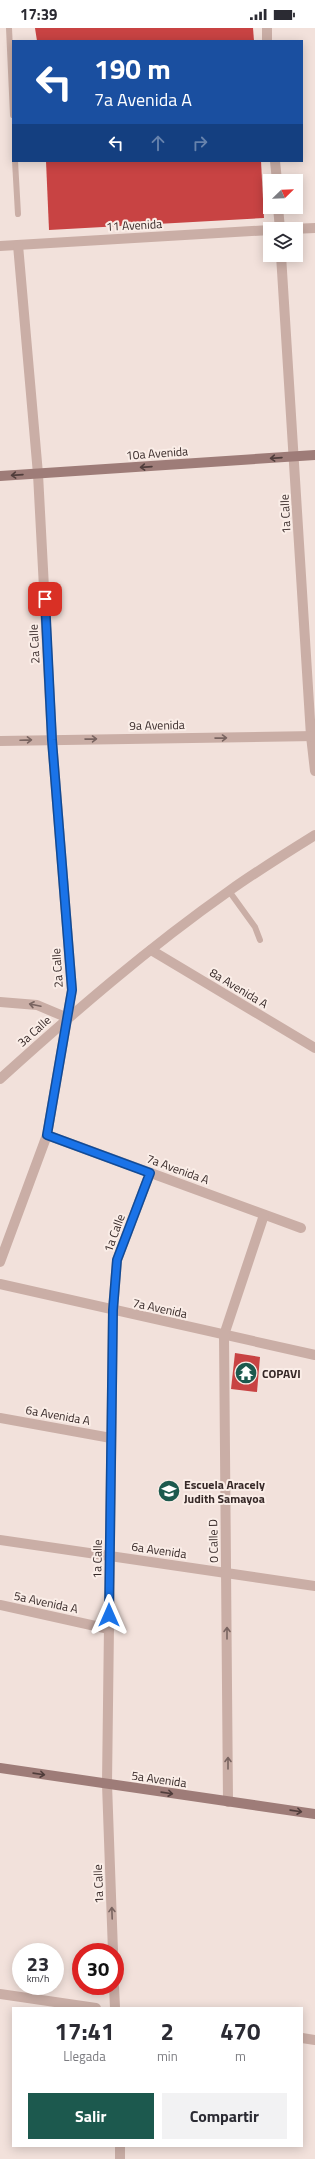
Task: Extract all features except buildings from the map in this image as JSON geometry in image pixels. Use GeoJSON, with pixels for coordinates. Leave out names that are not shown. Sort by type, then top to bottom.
{"type":"FeatureCollection","features":[{"type":"Feature","properties":{"kind":"main road","name":"10a Avenida"},"geometry":{"type":"LineString","coordinates":[[0,476],[315,456]]}},
{"type":"Feature","properties":{"kind":"main road","name":"5a Avenida"},"geometry":{"type":"LineString","coordinates":[[0,1768],[315,1814]]}},
{"type":"Feature","properties":{"kind":"street"},"geometry":{"type":"LineString","coordinates":[[266,28],[267,40]]}},
{"type":"Feature","properties":{"kind":"street"},"geometry":{"type":"LineString","coordinates":[[275,162],[276,174]]}},
{"type":"Feature","properties":{"kind":"street"},"geometry":{"type":"LineString","coordinates":[[303,228],[315,228]]}},
{"type":"Feature","properties":{"kind":"street","name":"11 Avenida"},"geometry":{"type":"LineString","coordinates":[[0,246],[263,230]]}},
{"type":"Feature","properties":{"kind":"street","name":"2a Calle"},"geometry":{"type":"LineString","coordinates":[[0,1262],[47,1135],[72,990],[52,740],[38,474],[18,245]]}},
{"type":"Feature","properties":{"kind":"street","name":"1a Calle"},"geometry":{"type":"LineString","coordinates":[[282,262],[315,771]]}},
{"type":"Feature","properties":{"kind":"street","name":"9a Avenida"},"geometry":{"type":"LineString","coordinates":[[0,741],[313,736]]}},
{"type":"Feature","properties":{"kind":"street"},"geometry":{"type":"LineString","coordinates":[[0,1002],[37,1005],[68,1018],[151,950],[229,891],[315,834]]}},
{"type":"Feature","properties":{"kind":"street","name":"8a Avenida A"},"geometry":{"type":"LineString","coordinates":[[151,950],[315,1048]]}},
{"type":"Feature","properties":{"kind":"street","name":"3a Calle"},"geometry":{"type":"LineString","coordinates":[[0,1080],[68,1018]]}},
{"type":"Feature","properties":{"kind":"street","name":"7a Avenida A"},"geometry":{"type":"LineString","coordinates":[[47,1135],[301,1228]]}},
{"type":"Feature","properties":{"kind":"street","name":"1a Calle"},"geometry":{"type":"LineString","coordinates":[[113,1943],[107,1784],[113,1310],[117,1260],[150,1173]]}},
{"type":"Feature","properties":{"kind":"street","name":"0 Calle D"},"geometry":{"type":"LineString","coordinates":[[228,1802],[224,1335],[264,1215]]}},
{"type":"Feature","properties":{"kind":"street","name":"7a Avenida"},"geometry":{"type":"LineString","coordinates":[[0,1284],[315,1355]]}},
{"type":"Feature","properties":{"kind":"street","name":"6a Avenida A"},"geometry":{"type":"LineString","coordinates":[[0,1418],[111,1438]]}},
{"type":"Feature","properties":{"kind":"street","name":"6a Avenida"},"geometry":{"type":"LineString","coordinates":[[0,1540],[315,1586]]}},
{"type":"Feature","properties":{"kind":"street","name":"5a Avenida A"},"geometry":{"type":"LineString","coordinates":[[0,1605],[109,1629]]}},
{"type":"Feature","properties":{"kind":"street"},"geometry":{"type":"LineString","coordinates":[[0,1994],[89,2007]]}},
{"type":"Feature","properties":{"kind":"street"},"geometry":{"type":"LineString","coordinates":[[114,1995],[115,2007]]}},
{"type":"Feature","properties":{"kind":"street"},"geometry":{"type":"LineString","coordinates":[[303,2038],[315,2040]]}},
{"type":"Feature","properties":{"kind":"street"},"geometry":{"type":"LineString","coordinates":[[120,2147],[120,2159]]}},
{"type":"Feature","properties":{"kind":"lane"},"geometry":{"type":"LineString","coordinates":[[9,28],[12,93]]}},
{"type":"Feature","properties":{"kind":"lane"},"geometry":{"type":"LineString","coordinates":[[15,162],[18,214]]}},
{"type":"Feature","properties":{"kind":"lane"},"geometry":{"type":"LineString","coordinates":[[229,891],[255,926],[260,940]]}},
{"type":"Feature","properties":{"kind":"place","name":"COPAVI"},"geometry":{"type":"Point","coordinates":[246,1373]}},
{"type":"Feature","properties":{"kind":"place","name":"Escuela Aracely Judith Samayoa"},"geometry":{"type":"Point","coordinates":[169,1491]}},
{"type":"Feature","properties":{"kind":"route"},"geometry":{"type":"LineString","coordinates":[[45,599],[52,740],[72,990],[47,1135],[150,1173],[117,1260],[113,1310],[109,1615]]}}]}
